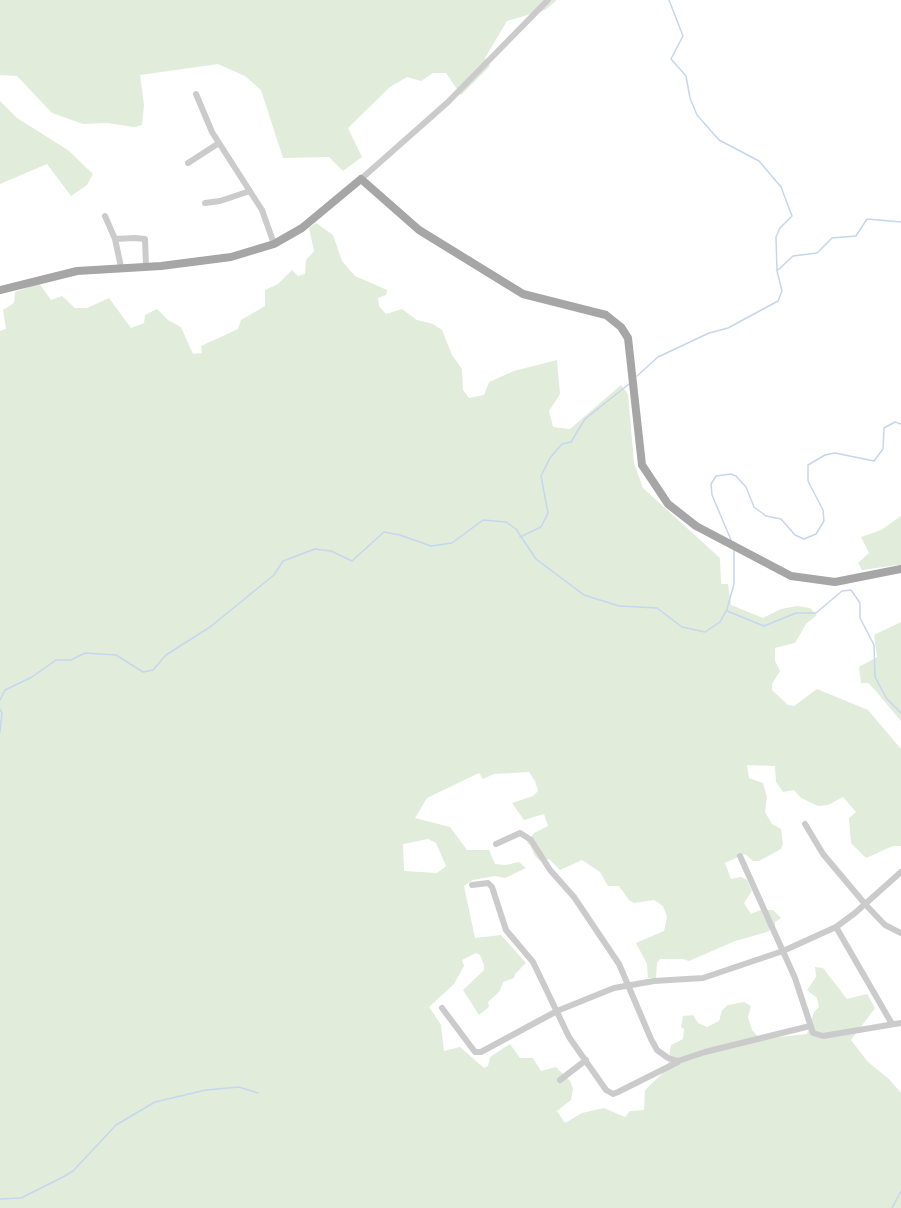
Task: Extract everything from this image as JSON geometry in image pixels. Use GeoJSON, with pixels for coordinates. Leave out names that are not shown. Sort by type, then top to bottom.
{"type":"FeatureCollection","features":[{"type":"Feature","properties":{"kind":"main road"},"geometry":{"type":"LineString","coordinates":[[0,290],[77,271],[231,257],[274,244],[302,228],[361,180],[419,230],[523,294],[577,306],[613,319],[628,338],[642,465],[668,504],[696,526],[783,573],[825,581],[850,580],[901,569]]}},
{"type":"Feature","properties":{"kind":"street"},"geometry":{"type":"LineString","coordinates":[[361,180],[448,102],[548,0]]}},
{"type":"Feature","properties":{"kind":"street"},"geometry":{"type":"LineString","coordinates":[[195,94],[219,143],[261,210],[274,244]]}},
{"type":"Feature","properties":{"kind":"street"},"geometry":{"type":"LineString","coordinates":[[188,163],[219,143]]}},
{"type":"Feature","properties":{"kind":"street"},"geometry":{"type":"LineString","coordinates":[[205,203],[220,201],[250,191]]}},
{"type":"Feature","properties":{"kind":"street"},"geometry":{"type":"LineString","coordinates":[[105,216],[115,239],[121,267]]}},
{"type":"Feature","properties":{"kind":"street"},"geometry":{"type":"LineString","coordinates":[[115,239],[145,239],[146,266]]}},
{"type":"Feature","properties":{"kind":"street"},"geometry":{"type":"LineString","coordinates":[[805,824],[823,854],[865,904],[885,925],[901,933]]}},
{"type":"Feature","properties":{"kind":"street"},"geometry":{"type":"LineString","coordinates":[[496,844],[520,833],[527,836],[550,870],[574,897],[619,964],[654,1045],[668,1058],[678,1062]]}},
{"type":"Feature","properties":{"kind":"street"},"geometry":{"type":"LineString","coordinates":[[740,856],[801,994],[813,1033],[823,1036],[901,1023]]}},
{"type":"Feature","properties":{"kind":"street"},"geometry":{"type":"LineString","coordinates":[[442,1008],[459,1034],[477,1053],[557,1011],[628,984],[703,978],[783,951],[836,927],[901,872]]}},
{"type":"Feature","properties":{"kind":"street"},"geometry":{"type":"LineString","coordinates":[[472,885],[491,885],[506,930],[533,962],[569,1037],[606,1090],[613,1094],[678,1062],[705,1052],[810,1026]]}},
{"type":"Feature","properties":{"kind":"street"},"geometry":{"type":"LineString","coordinates":[[836,927],[892,1024]]}},
{"type":"Feature","properties":{"kind":"street"},"geometry":{"type":"LineString","coordinates":[[560,1080],[586,1060]]}},
{"type":"Feature","properties":{"kind":"green space"},"geometry":{"type":"Polygon","coordinates":[[[0,0],[556,1],[545,10],[507,21],[485,58],[490,66],[461,95],[446,73],[433,73],[421,81],[407,77],[390,87],[348,128],[362,157],[343,171],[329,157],[283,158],[261,90],[245,76],[218,64],[140,75],[144,105],[142,125],[134,127],[107,123],[83,124],[52,113],[17,76],[0,75],[0,0]]]}},
{"type":"Feature","properties":{"kind":"green space"},"geometry":{"type":"Polygon","coordinates":[[[0,101],[17,118],[68,150],[93,174],[87,185],[71,196],[47,164],[0,184],[0,101]]]}},
{"type":"Feature","properties":{"kind":"green space"},"geometry":{"type":"Polygon","coordinates":[[[316,223],[333,235],[342,261],[355,276],[387,290],[386,295],[378,298],[379,306],[386,314],[402,309],[417,320],[433,324],[442,330],[452,355],[462,369],[463,390],[469,398],[484,395],[489,382],[514,371],[557,360],[560,394],[549,411],[553,427],[570,429],[621,385],[628,394],[634,463],[643,488],[720,558],[721,584],[728,584],[731,605],[763,618],[781,609],[797,606],[810,608],[817,615],[806,624],[795,643],[775,648],[775,661],[780,671],[772,684],[772,690],[788,705],[794,706],[817,689],[868,710],[901,749],[901,846],[893,846],[866,858],[851,843],[849,818],[856,812],[843,797],[828,805],[818,806],[801,798],[794,790],[783,792],[776,782],[775,766],[747,765],[749,778],[763,783],[767,797],[765,812],[772,824],[781,829],[783,844],[781,849],[759,861],[753,861],[745,854],[725,863],[731,879],[741,877],[747,880],[752,891],[744,903],[751,914],[760,910],[773,910],[781,918],[775,922],[775,927],[767,932],[735,941],[689,961],[660,959],[657,963],[656,978],[648,978],[647,964],[636,943],[664,931],[667,917],[663,906],[654,900],[634,903],[619,886],[608,886],[600,872],[582,860],[560,870],[549,859],[540,861],[535,856],[527,843],[534,833],[548,826],[544,814],[524,820],[512,803],[533,796],[538,791],[529,772],[494,774],[483,779],[479,773],[427,798],[415,818],[450,827],[467,850],[489,850],[495,864],[506,865],[519,862],[526,868],[505,878],[495,876],[473,880],[464,886],[475,938],[501,935],[526,963],[514,978],[503,982],[500,991],[488,1002],[489,1007],[479,1015],[463,990],[484,970],[484,965],[480,955],[476,953],[462,960],[464,966],[454,984],[429,1007],[441,1025],[444,1051],[460,1047],[484,1068],[488,1066],[490,1057],[510,1044],[520,1058],[533,1058],[541,1071],[556,1067],[570,1081],[573,1089],[571,1100],[557,1111],[565,1123],[582,1113],[604,1108],[625,1117],[630,1111],[644,1110],[645,1090],[667,1069],[671,1045],[683,1039],[684,1029],[681,1027],[683,1016],[693,1015],[698,1023],[707,1027],[719,1021],[722,1010],[728,1005],[744,1002],[751,1006],[748,1017],[752,1030],[760,1039],[807,1034],[814,1012],[819,1007],[817,998],[807,990],[816,977],[815,967],[823,968],[847,999],[867,994],[875,1008],[851,1040],[868,1062],[889,1079],[901,1093],[901,1208],[0,1208],[0,331],[6,329],[3,310],[14,303],[15,292],[39,283],[51,300],[62,296],[75,308],[87,308],[109,298],[131,328],[144,323],[145,315],[157,309],[168,320],[181,327],[193,354],[202,353],[201,346],[238,329],[241,320],[265,306],[265,290],[278,284],[292,270],[298,276],[305,274],[306,260],[314,251],[309,228],[316,223]],[[428,839],[403,844],[404,871],[437,873],[446,866],[436,843],[428,839]]]}},
{"type":"Feature","properties":{"kind":"green space"},"geometry":{"type":"Polygon","coordinates":[[[901,516],[901,572],[898,565],[862,570],[858,563],[869,553],[861,537],[881,530],[901,516]]]}},
{"type":"Feature","properties":{"kind":"green space"},"geometry":{"type":"Polygon","coordinates":[[[901,622],[901,721],[868,683],[861,683],[859,667],[877,657],[874,635],[901,622]]]}},
{"type":"Feature","properties":{"kind":"waterway"},"geometry":{"type":"LineString","coordinates":[[637,376],[658,357],[709,333],[728,328],[778,301],[782,291],[777,271],[776,237],[780,228],[792,216],[781,187],[759,161],[719,140],[697,115],[690,98],[686,76],[671,59],[683,36],[669,0]]}},
{"type":"Feature","properties":{"kind":"waterway"},"geometry":{"type":"LineString","coordinates":[[778,270],[793,256],[817,253],[832,238],[856,236],[867,219],[901,222]]}},
{"type":"Feature","properties":{"kind":"waterway"},"geometry":{"type":"LineString","coordinates":[[520,537],[541,527],[548,513],[541,476],[550,458],[562,444],[571,442],[585,419],[629,384]]}},
{"type":"Feature","properties":{"kind":"waterway"},"geometry":{"type":"LineString","coordinates":[[731,540],[712,495],[711,484],[716,476],[731,474],[736,476],[746,487],[754,507],[766,516],[781,519],[795,535],[804,539],[816,534],[824,521],[823,510],[808,481],[808,465],[825,455],[835,453],[874,461],[883,449],[884,428],[895,422],[901,424]]}},
{"type":"Feature","properties":{"kind":"waterway"},"geometry":{"type":"LineString","coordinates":[[0,700],[5,690],[32,677],[56,660],[71,660],[85,653],[116,655],[143,672],[153,670],[166,655],[210,627],[274,575],[283,561],[315,549],[331,551],[352,561],[384,532],[431,546],[452,543],[483,520],[506,522],[516,529],[536,559],[584,595],[619,606],[657,608],[682,627],[705,632],[720,622],[727,609],[734,584],[734,550]]}},
{"type":"Feature","properties":{"kind":"waterway"},"geometry":{"type":"LineString","coordinates":[[727,611],[764,626],[796,613],[816,613],[842,591],[851,590],[860,603],[860,618],[874,645],[875,677],[887,699],[901,713]]}},
{"type":"Feature","properties":{"kind":"waterway"},"geometry":{"type":"LineString","coordinates":[[0,709],[2,713],[0,732]]}},
{"type":"Feature","properties":{"kind":"waterway"},"geometry":{"type":"LineString","coordinates":[[0,1199],[21,1198],[73,1171],[116,1125],[155,1102],[206,1090],[239,1087],[258,1093]]}},
{"type":"Feature","properties":{"kind":"waterway"},"geometry":{"type":"LineString","coordinates":[[892,1208],[901,1191]]}}]}
